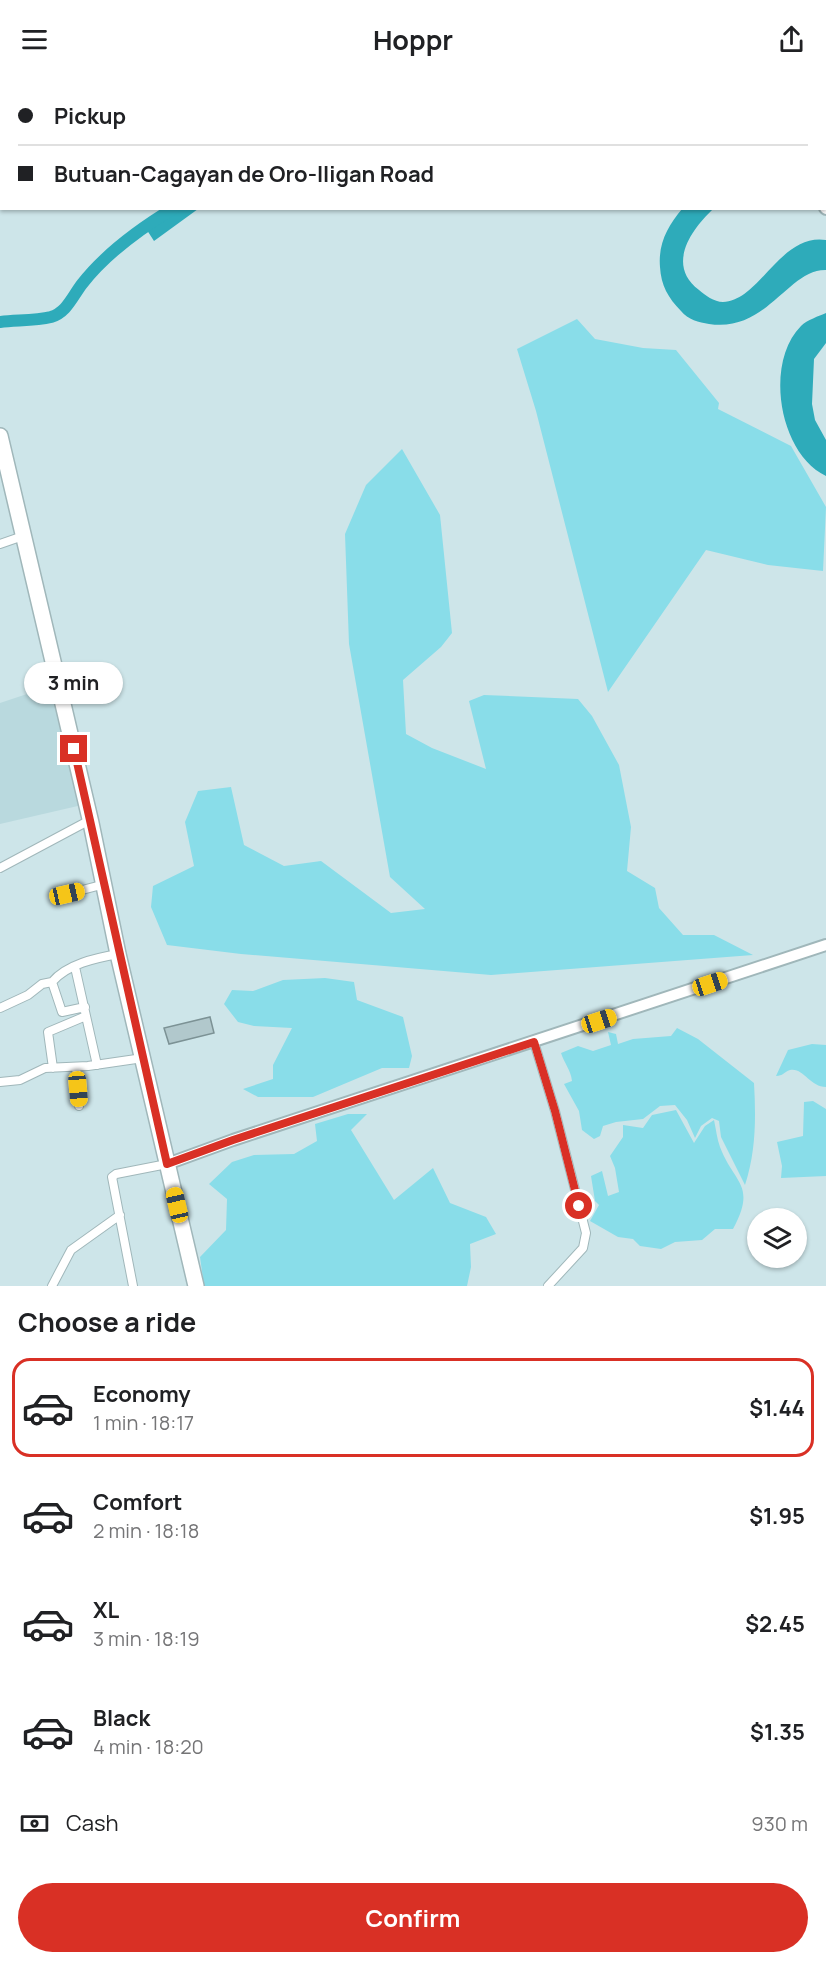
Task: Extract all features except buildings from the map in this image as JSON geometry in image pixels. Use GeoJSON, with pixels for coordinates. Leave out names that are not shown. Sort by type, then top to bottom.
{"type":"FeatureCollection","features":[{"type":"Feature","properties":{"kind":"highway"},"geometry":{"type":"LineString","coordinates":[[0,436],[105,885],[118,954],[195,1286]]}},
{"type":"Feature","properties":{"kind":"street"},"geometry":{"type":"LineString","coordinates":[[0,544],[23,536]]}},
{"type":"Feature","properties":{"kind":"street"},"geometry":{"type":"LineString","coordinates":[[0,868],[90,820]]}},
{"type":"Feature","properties":{"kind":"street"},"geometry":{"type":"LineString","coordinates":[[67,894],[105,885]]}},
{"type":"Feature","properties":{"kind":"street"},"geometry":{"type":"LineString","coordinates":[[133,1286],[111,1179],[113,1175],[167,1164],[233,1140],[826,945]]}},
{"type":"Feature","properties":{"kind":"street"},"geometry":{"type":"LineString","coordinates":[[0,1008],[28,995],[42,984],[52,982],[58,975],[75,967],[98,958],[118,954]]}},
{"type":"Feature","properties":{"kind":"street"},"geometry":{"type":"LineString","coordinates":[[75,967],[97,1065]]}},
{"type":"Feature","properties":{"kind":"street"},"geometry":{"type":"LineString","coordinates":[[52,982],[62,1012],[85,1011]]}},
{"type":"Feature","properties":{"kind":"street"},"geometry":{"type":"LineString","coordinates":[[53,1068],[48,1032],[85,1011]]}},
{"type":"Feature","properties":{"kind":"street"},"geometry":{"type":"LineString","coordinates":[[534,1042],[555,1111],[586,1233],[583,1248],[548,1286]]}},
{"type":"Feature","properties":{"kind":"street"},"geometry":{"type":"LineString","coordinates":[[0,1082],[20,1080],[39,1070],[143,1058]]}},
{"type":"Feature","properties":{"kind":"street"},"geometry":{"type":"LineString","coordinates":[[76,1067],[79,1106]]}},
{"type":"Feature","properties":{"kind":"street"},"geometry":{"type":"LineString","coordinates":[[52,1286],[71,1250],[120,1215]]}},
{"type":"Feature","properties":{"kind":"shaded area"},"geometry":{"type":"Polygon","coordinates":[[[165,210],[197,210],[154,241],[143,224],[165,210]]]}},
{"type":"Feature","properties":{"kind":"shaded area"},"geometry":{"type":"Polygon","coordinates":[[[681,210],[712,210],[690,237],[683,259],[684,270],[689,280],[713,300],[723,302],[736,299],[748,291],[783,256],[810,241],[826,240],[826,270],[812,272],[800,279],[761,311],[746,319],[729,324],[709,324],[694,320],[687,317],[672,301],[661,274],[662,243],[672,222],[681,210]]]}},
{"type":"Feature","properties":{"kind":"shaded area"},"geometry":{"type":"Polygon","coordinates":[[[826,313],[826,343],[814,359],[812,404],[815,420],[826,440],[826,476],[810,465],[797,448],[788,429],[782,407],[780,384],[783,362],[790,342],[801,326],[826,313]]]}},
{"type":"Feature","properties":{"kind":"shaded area"},"geometry":{"type":"Polygon","coordinates":[[[577,319],[595,339],[643,348],[676,350],[719,403],[718,409],[791,446],[826,507],[823,571],[768,565],[706,550],[608,692],[536,411],[517,349],[577,319]]]}},
{"type":"Feature","properties":{"kind":"shaded area"},"geometry":{"type":"Polygon","coordinates":[[[402,449],[440,515],[452,633],[441,647],[403,680],[406,734],[432,748],[486,769],[469,701],[484,695],[578,699],[592,716],[619,765],[631,827],[627,871],[655,888],[659,908],[683,935],[714,935],[753,955],[491,975],[241,954],[167,945],[151,907],[153,886],[194,866],[185,822],[198,791],[231,787],[244,845],[284,866],[321,861],[391,913],[425,909],[390,877],[349,644],[345,534],[366,485],[402,449]]]}},
{"type":"Feature","properties":{"kind":"shaded area"},"geometry":{"type":"Polygon","coordinates":[[[51,686],[82,805],[0,824],[0,703],[51,686]]]}},
{"type":"Feature","properties":{"kind":"shaded area"},"geometry":{"type":"Polygon","coordinates":[[[325,978],[354,982],[357,1000],[403,1017],[412,1056],[409,1068],[382,1068],[313,1097],[258,1097],[243,1089],[273,1079],[273,1065],[292,1028],[254,1026],[238,1022],[224,1004],[232,990],[253,991],[283,980],[325,978]]]}},
{"type":"Feature","properties":{"kind":"shaded area"},"geometry":{"type":"Polygon","coordinates":[[[677,1028],[698,1039],[754,1083],[754,1134],[745,1185],[721,1137],[719,1121],[712,1118],[701,1126],[695,1138],[687,1120],[675,1105],[660,1106],[643,1119],[603,1126],[600,1136],[594,1139],[582,1130],[579,1111],[564,1084],[572,1081],[561,1053],[578,1046],[593,1051],[611,1045],[608,1032],[616,1034],[618,1044],[633,1039],[671,1036],[677,1028]]]}},
{"type":"Feature","properties":{"kind":"shaded area"},"geometry":{"type":"Polygon","coordinates":[[[812,1044],[826,1045],[826,1087],[815,1084],[795,1070],[776,1076],[788,1050],[812,1044]]]}},
{"type":"Feature","properties":{"kind":"shaded area"},"geometry":{"type":"Polygon","coordinates":[[[813,1101],[826,1109],[826,1176],[781,1178],[782,1166],[777,1142],[803,1136],[804,1102],[813,1101]]]}},
{"type":"Feature","properties":{"kind":"shaded area"},"geometry":{"type":"Polygon","coordinates":[[[676,1110],[694,1143],[705,1126],[714,1120],[720,1147],[741,1185],[743,1202],[740,1214],[733,1229],[715,1229],[702,1240],[675,1242],[661,1249],[640,1246],[633,1239],[618,1237],[590,1221],[599,1205],[595,1201],[591,1176],[602,1171],[608,1196],[619,1192],[615,1168],[610,1156],[623,1137],[623,1125],[643,1128],[652,1115],[676,1110]]]}},
{"type":"Feature","properties":{"kind":"shaded area"},"geometry":{"type":"Polygon","coordinates":[[[348,1114],[367,1114],[351,1130],[394,1200],[433,1168],[450,1203],[486,1217],[496,1234],[470,1244],[471,1267],[467,1286],[204,1286],[200,1257],[226,1230],[227,1199],[209,1184],[232,1162],[254,1155],[294,1154],[317,1141],[315,1124],[348,1114]]]}},
{"type":"Feature","properties":{"kind":"waterway"},"geometry":{"type":"LineString","coordinates":[[0,322],[57,315],[65,308],[91,273],[113,252],[171,210]]}},
{"type":"Feature","properties":{"kind":"route"},"geometry":{"type":"LineString","coordinates":[[74,749],[118,954],[167,1164],[233,1140],[534,1042],[555,1111],[579,1206]]}}]}
